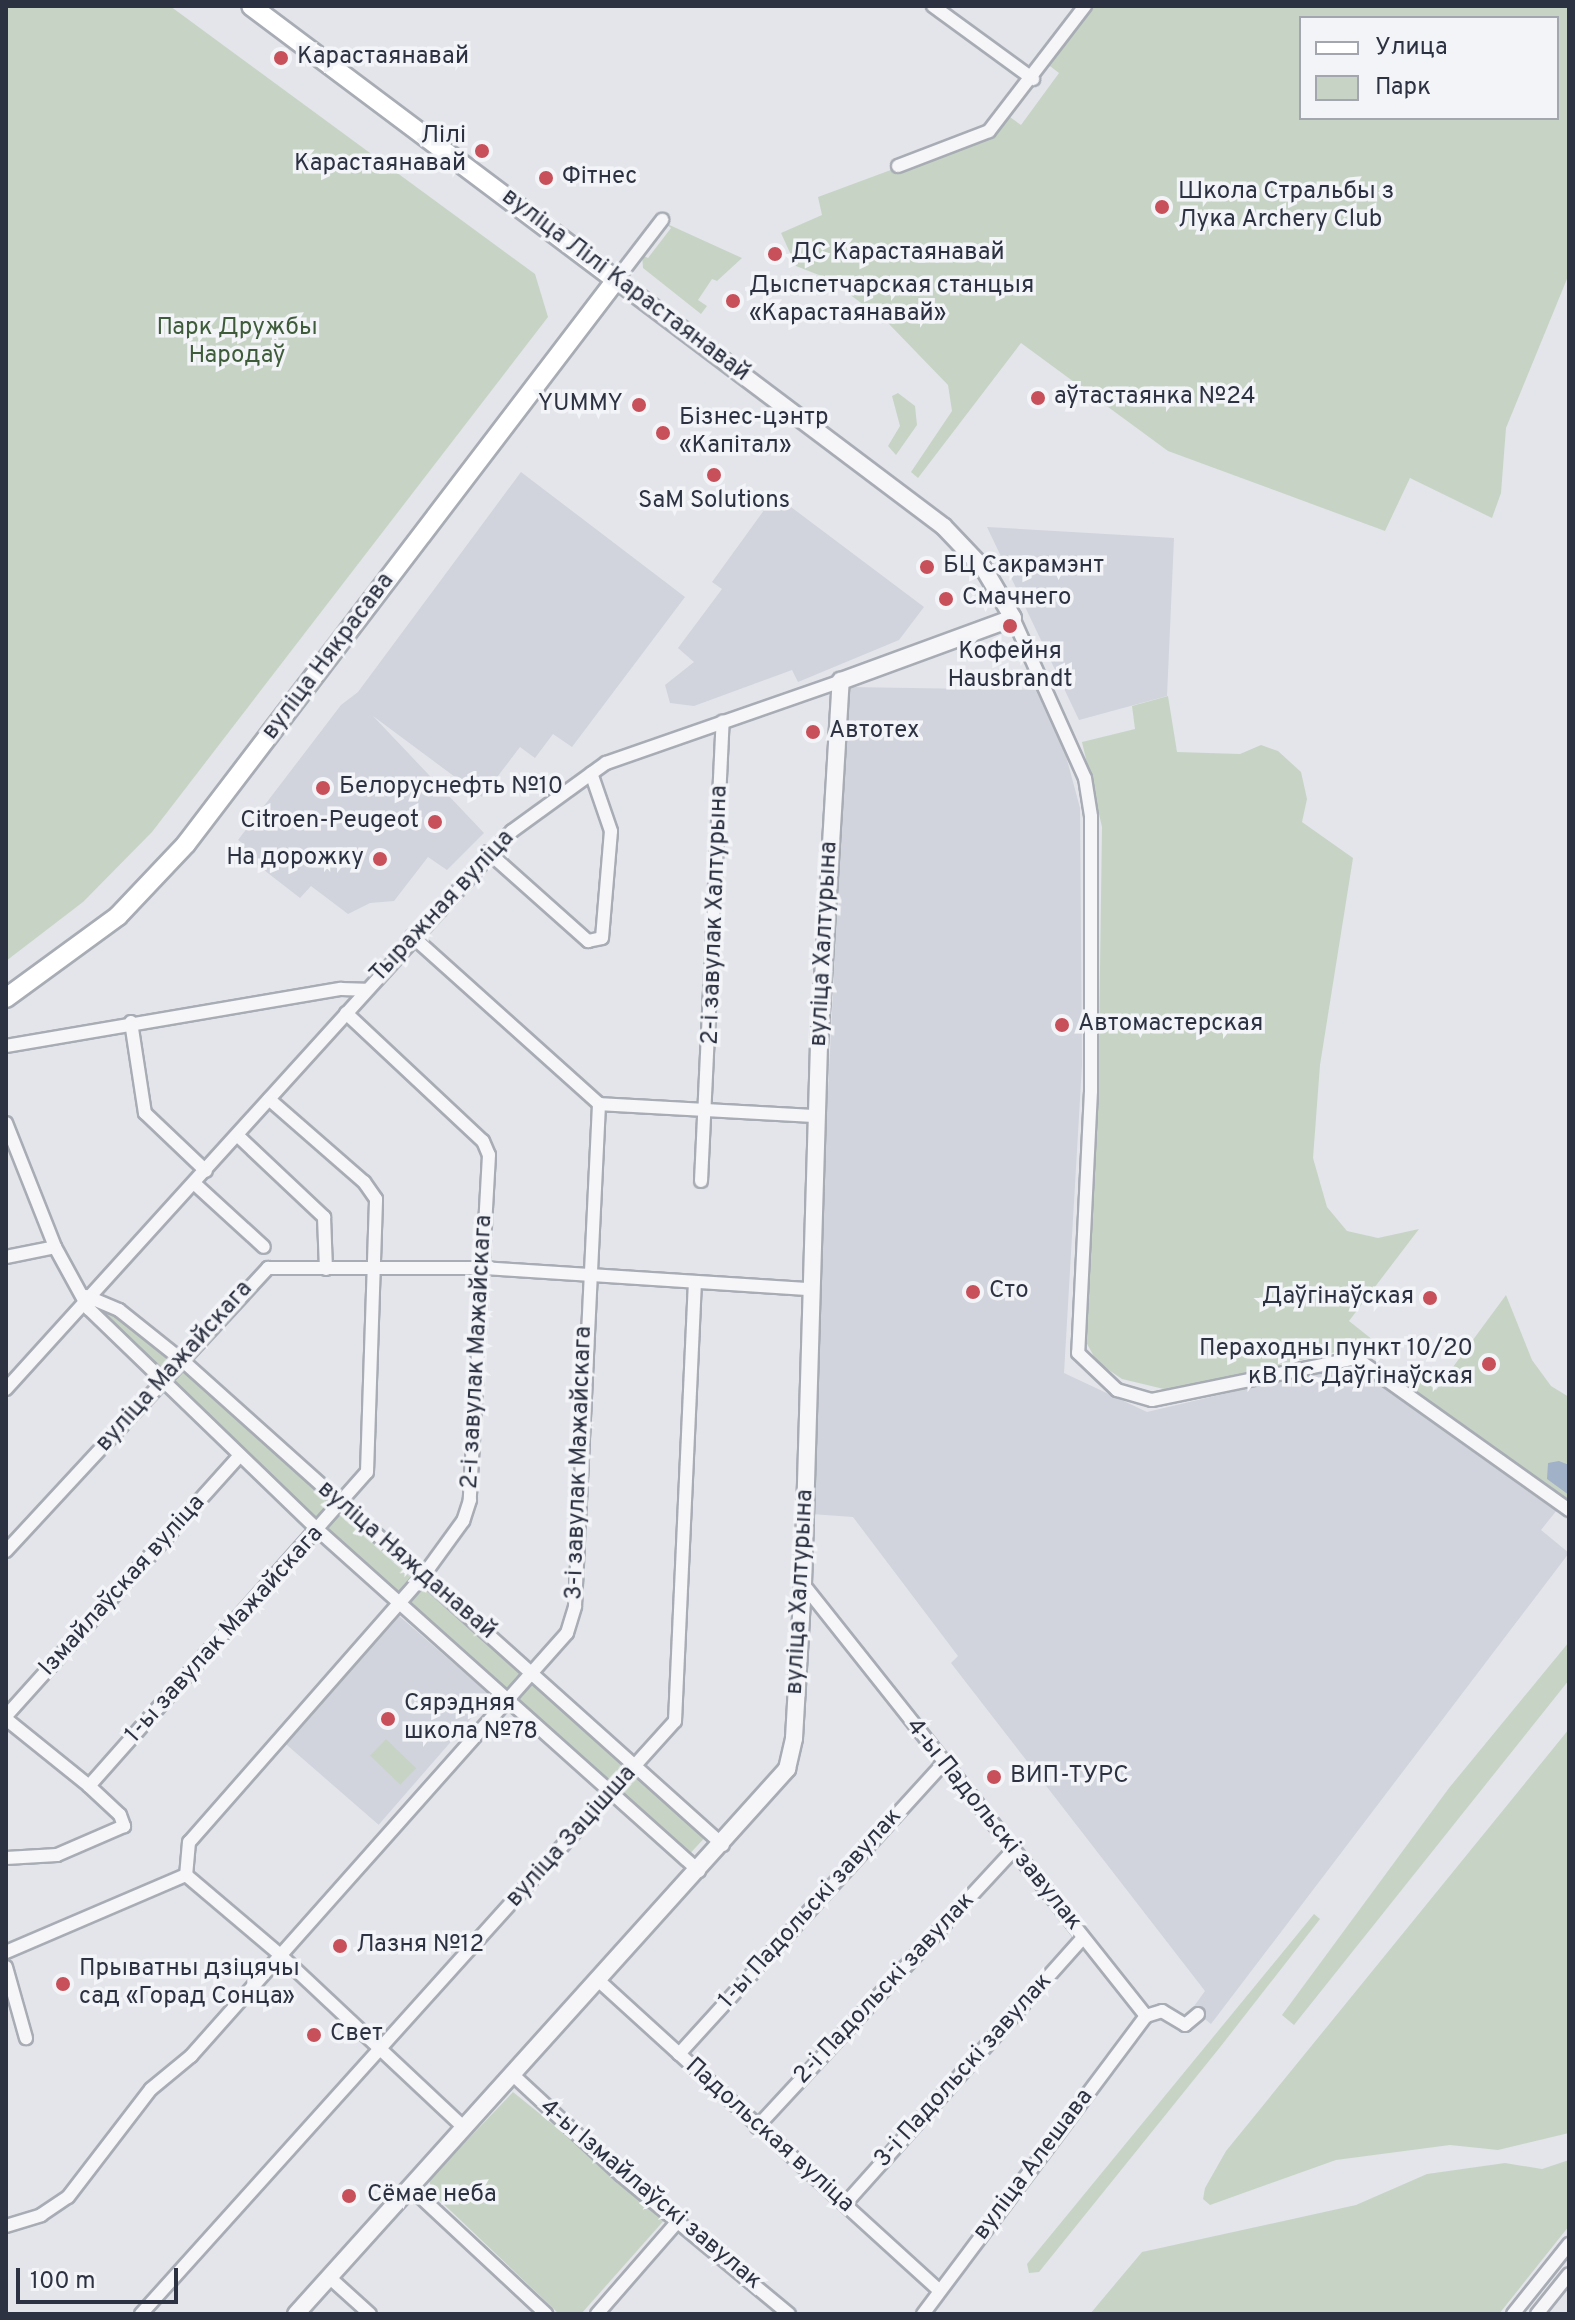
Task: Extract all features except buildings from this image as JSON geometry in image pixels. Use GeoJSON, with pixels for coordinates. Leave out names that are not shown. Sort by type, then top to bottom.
{"type":"FeatureCollection","features":[{"type":"Feature","properties":{"kind":"main road","name":"вуліца Лілі Карастаянавай"},"geometry":{"type":"LineString","coordinates":[[251,6],[616,280]]}},
{"type":"Feature","properties":{"kind":"main road","name":"вуліца Някрасава"},"geometry":{"type":"LineString","coordinates":[[6,998],[118,916],[186,844],[616,280]]}},
{"type":"Feature","properties":{"kind":"street"},"geometry":{"type":"LineString","coordinates":[[933,6],[1033,79]]}},
{"type":"Feature","properties":{"kind":"street"},"geometry":{"type":"LineString","coordinates":[[898,166],[975,140],[1003,118],[1085,6]]}},
{"type":"Feature","properties":{"kind":"street"},"geometry":{"type":"LineString","coordinates":[[616,280],[662,220]]}},
{"type":"Feature","properties":{"kind":"street","name":"вуліца Лілі Карастаянавай"},"geometry":{"type":"LineString","coordinates":[[616,280],[943,526],[984,569],[1013,618]]}},
{"type":"Feature","properties":{"kind":"street"},"geometry":{"type":"LineString","coordinates":[[1013,618],[1085,778],[1091,817],[1091,1077],[1078,1353],[1117,1390],[1152,1400],[1356,1358],[1569,1510]]}},
{"type":"Feature","properties":{"kind":"street","name":"Тыражная вуліца"},"geometry":{"type":"LineString","coordinates":[[6,1389],[195,1184],[488,852],[591,773],[634,751],[841,681],[1013,618]]}},
{"type":"Feature","properties":{"kind":"street","name":"вуліца Халтурына"},"geometry":{"type":"LineString","coordinates":[[296,2314],[723,1845],[777,1784],[792,1754],[803,1584],[817,1116],[841,681]]}},
{"type":"Feature","properties":{"kind":"street","name":"2-і завулак Халтурына"},"geometry":{"type":"LineString","coordinates":[[701,1181],[708,1109],[723,722]]}},
{"type":"Feature","properties":{"kind":"street"},"geometry":{"type":"LineString","coordinates":[[488,852],[588,941],[602,938],[611,831],[591,773]]}},
{"type":"Feature","properties":{"kind":"street"},"geometry":{"type":"LineString","coordinates":[[412,936],[599,1104],[817,1116]]}},
{"type":"Feature","properties":{"kind":"street"},"geometry":{"type":"LineString","coordinates":[[6,1046],[131,1022],[341,989],[365,990]]}},
{"type":"Feature","properties":{"kind":"street","name":"2-і завулак Мажайскага"},"geometry":{"type":"LineString","coordinates":[[186,1875],[189,1842],[423,1576],[463,1521],[470,1500],[489,1155],[483,1141],[346,1013]]}},
{"type":"Feature","properties":{"kind":"street"},"geometry":{"type":"LineString","coordinates":[[131,1022],[145,1113],[206,1171]]}},
{"type":"Feature","properties":{"kind":"street","name":"1-ы завулак Мажайскага"},"geometry":{"type":"LineString","coordinates":[[89,1786],[319,1531],[367,1472],[376,1199],[370,1190],[269,1099]]}},
{"type":"Feature","properties":{"kind":"street","name":"3-і завулак Мажайскага"},"geometry":{"type":"LineString","coordinates":[[6,2226],[41,2215],[68,2197],[151,2089],[191,2056],[563,1639],[573,1620],[599,1104]]}},
{"type":"Feature","properties":{"kind":"street","name":"вуліца Няжданавай"},"geometry":{"type":"LineString","coordinates":[[6,1123],[55,1247],[86,1299],[164,1383],[319,1531],[699,1871]]}},
{"type":"Feature","properties":{"kind":"street"},"geometry":{"type":"LineString","coordinates":[[237,1135],[324,1217],[326,1269]]}},
{"type":"Feature","properties":{"kind":"street"},"geometry":{"type":"LineString","coordinates":[[195,1184],[264,1247]]}},
{"type":"Feature","properties":{"kind":"street"},"geometry":{"type":"LineString","coordinates":[[6,1257],[55,1247]]}},
{"type":"Feature","properties":{"kind":"street","name":"вуліца Мажайскага"},"geometry":{"type":"LineString","coordinates":[[6,1551],[164,1383],[261,1273],[274,1267],[374,1270],[483,1268],[812,1289]]}},
{"type":"Feature","properties":{"kind":"street","name":"вуліца Зацішша"},"geometry":{"type":"LineString","coordinates":[[141,2314],[636,1767],[678,1716],[695,1282]]}},
{"type":"Feature","properties":{"kind":"street","name":"вуліца Няжданавай"},"geometry":{"type":"LineString","coordinates":[[86,1299],[119,1310],[183,1361],[341,1506],[533,1672],[723,1845]]}},
{"type":"Feature","properties":{"kind":"street","name":"Ізмайлаўская вуліца"},"geometry":{"type":"LineString","coordinates":[[6,1718],[239,1456]]}},
{"type":"Feature","properties":{"kind":"street","name":"4-ы Падольскі завулак"},"geometry":{"type":"LineString","coordinates":[[803,1584],[1146,2016]]}},
{"type":"Feature","properties":{"kind":"street"},"geometry":{"type":"LineString","coordinates":[[6,1718],[89,1786],[120,1815],[124,1826],[57,1855],[6,1858]]}},
{"type":"Feature","properties":{"kind":"street","name":"1-ы Падольскі завулак"},"geometry":{"type":"LineString","coordinates":[[679,2054],[943,1764]]}},
{"type":"Feature","properties":{"kind":"street","name":"2-і Падольскі завулак"},"geometry":{"type":"LineString","coordinates":[[757,2127],[1013,1851]]}},
{"type":"Feature","properties":{"kind":"street"},"geometry":{"type":"LineString","coordinates":[[6,1952],[186,1875],[279,1954],[464,2128]]}},
{"type":"Feature","properties":{"kind":"street","name":"3-і Падольскі завулак"},"geometry":{"type":"LineString","coordinates":[[845,2204],[1083,1938]]}},
{"type":"Feature","properties":{"kind":"street"},"geometry":{"type":"LineString","coordinates":[[6,1967],[26,2038]]}},
{"type":"Feature","properties":{"kind":"street","name":"Падольская вуліца"},"geometry":{"type":"LineString","coordinates":[[598,1980],[940,2291]]}},
{"type":"Feature","properties":{"kind":"street"},"geometry":{"type":"LineString","coordinates":[[1146,2016],[1162,2011],[1185,2025],[1198,2014]]}},
{"type":"Feature","properties":{"kind":"street","name":"вуліца Алешава"},"geometry":{"type":"LineString","coordinates":[[923,2314],[1146,2016]]}},
{"type":"Feature","properties":{"kind":"street","name":"4-ы Ізмайлаўскі завулак"},"geometry":{"type":"LineString","coordinates":[[513,2075],[609,2165],[680,2219],[789,2314]]}},
{"type":"Feature","properties":{"kind":"street"},"geometry":{"type":"LineString","coordinates":[[411,2188],[546,2314]]}},
{"type":"Feature","properties":{"kind":"street"},"geometry":{"type":"LineString","coordinates":[[597,2314],[680,2219]]}},
{"type":"Feature","properties":{"kind":"street"},"geometry":{"type":"LineString","coordinates":[[1513,2314],[1569,2244]]}},
{"type":"Feature","properties":{"kind":"street"},"geometry":{"type":"LineString","coordinates":[[1537,2314],[1569,2274]]}},
{"type":"Feature","properties":{"kind":"street"},"geometry":{"type":"LineString","coordinates":[[329,2277],[370,2314]]}},
{"type":"Feature","properties":{"kind":"shaded area"},"geometry":{"type":"Polygon","coordinates":[[[521,472],[685,597],[572,747],[553,734],[535,758],[520,747],[482,797],[373,716],[484,833],[447,870],[428,857],[394,901],[370,903],[348,914],[311,886],[300,898],[241,852],[245,845],[238,840],[341,705],[358,692],[521,472]]]}},
{"type":"Feature","properties":{"kind":"shaded area"},"geometry":{"type":"Polygon","coordinates":[[[775,495],[924,607],[899,640],[798,682],[792,670],[694,706],[670,703],[665,685],[694,662],[678,648],[722,589],[712,582],[775,495]]]}},
{"type":"Feature","properties":{"kind":"shaded area"},"geometry":{"type":"Polygon","coordinates":[[[987,527],[1174,538],[1167,696],[1079,720],[987,527]]]}},
{"type":"Feature","properties":{"kind":"shaded area"},"geometry":{"type":"Polygon","coordinates":[[[848,687],[1041,690],[1059,730],[1080,808],[1082,1065],[1064,1373],[1147,1412],[1355,1363],[1557,1510],[1541,1530],[1569,1553],[1211,2024],[1192,2009],[1205,1991],[951,1663],[958,1656],[853,1517],[811,1514],[809,1476],[848,687]]]}},
{"type":"Feature","properties":{"kind":"shaded area","name":"Сярэдняя школа №78"},"geometry":{"type":"Polygon","coordinates":[[[398,1615],[491,1696],[379,1825],[286,1744],[398,1615]]]}},
{"type":"Feature","properties":{"kind":"green space","name":"Парк Дружбы Народаў"},"geometry":{"type":"Polygon","coordinates":[[[6,6],[170,6],[535,274],[548,317],[152,832],[83,902],[6,961],[6,6]]]}},
{"type":"Feature","properties":{"kind":"green space"},"geometry":{"type":"Polygon","coordinates":[[[1087,6],[1569,6],[1569,274],[1506,428],[1501,493],[1492,518],[1410,478],[1385,531],[1168,451],[1021,343],[918,478],[911,472],[952,411],[948,385],[888,323],[829,279],[796,266],[781,233],[822,215],[818,197],[915,161],[1007,115],[1021,125],[1059,73],[1046,63],[1087,6]]]}},
{"type":"Feature","properties":{"kind":"green space"},"geometry":{"type":"Polygon","coordinates":[[[665,223],[742,258],[717,281],[712,279],[698,300],[707,306],[701,314],[643,268],[642,255],[648,258],[671,228],[665,223]]]}},
{"type":"Feature","properties":{"kind":"green space"},"geometry":{"type":"Polygon","coordinates":[[[898,393],[915,406],[917,425],[896,455],[888,446],[900,426],[892,396],[898,393]]]}},
{"type":"Feature","properties":{"kind":"green space"},"geometry":{"type":"Polygon","coordinates":[[[1168,696],[1177,752],[1240,754],[1261,745],[1278,751],[1301,772],[1307,799],[1302,822],[1353,858],[1320,1065],[1313,1158],[1327,1207],[1347,1231],[1378,1238],[1419,1229],[1349,1321],[1378,1344],[1377,1352],[1354,1348],[1168,1390],[1122,1379],[1097,1362],[1086,1342],[1083,1305],[1099,1040],[1102,827],[1082,742],[1135,729],[1132,706],[1168,696]]]}},
{"type":"Feature","properties":{"kind":"green space"},"geometry":{"type":"Polygon","coordinates":[[[1506,1295],[1532,1360],[1551,1386],[1569,1397],[1569,1505],[1397,1377],[1403,1368],[1410,1370],[1436,1390],[1506,1295]]]}},
{"type":"Feature","properties":{"kind":"green space"},"geometry":{"type":"Polygon","coordinates":[[[97,1299],[110,1304],[709,1833],[685,1859],[385,1590],[89,1309],[97,1299]]]}},
{"type":"Feature","properties":{"kind":"green space"},"geometry":{"type":"Polygon","coordinates":[[[1569,1642],[1569,1680],[1294,2025],[1282,2015],[1449,1788],[1569,1642]]]}},
{"type":"Feature","properties":{"kind":"green space"},"geometry":{"type":"Polygon","coordinates":[[[1569,1729],[1569,2133],[1498,2150],[1450,2145],[1336,2160],[1210,2205],[1203,2199],[1205,2188],[1226,2151],[1569,1729]]]}},
{"type":"Feature","properties":{"kind":"green space"},"geometry":{"type":"Polygon","coordinates":[[[386,1739],[416,1768],[400,1785],[370,1756],[386,1739]]]}},
{"type":"Feature","properties":{"kind":"green space"},"geometry":{"type":"Polygon","coordinates":[[[1314,1914],[1320,1919],[1221,2046],[1039,2272],[1029,2273],[1027,2264],[1314,1914]]]}},
{"type":"Feature","properties":{"kind":"green space"},"geometry":{"type":"Polygon","coordinates":[[[513,2092],[667,2217],[581,2314],[559,2314],[433,2194],[429,2180],[513,2092]]]}},
{"type":"Feature","properties":{"kind":"green space"},"geometry":{"type":"Polygon","coordinates":[[[1569,2160],[1569,2226],[1499,2314],[1090,2314],[1142,2252],[1356,2205],[1427,2174],[1505,2163],[1542,2169],[1569,2160]]]}},
{"type":"Feature","properties":{"kind":"water"},"geometry":{"type":"Polygon","coordinates":[[[1559,1461],[1569,1465],[1569,1495],[1547,1479],[1548,1463],[1559,1461]]]}},
{"type":"Feature","properties":{"kind":"place","name":"Карастаянавай"},"geometry":{"type":"Point","coordinates":[281,58]}},
{"type":"Feature","properties":{"kind":"place","name":"Лілі Карастаянавай"},"geometry":{"type":"Point","coordinates":[482,151]}},
{"type":"Feature","properties":{"kind":"place","name":"Фітнес"},"geometry":{"type":"Point","coordinates":[546,178]}},
{"type":"Feature","properties":{"kind":"place","name":"Школа Стральбы з Лука Archery Club"},"geometry":{"type":"Point","coordinates":[1162,207]}},
{"type":"Feature","properties":{"kind":"place","name":"ДС Карастаянавай"},"geometry":{"type":"Point","coordinates":[775,254]}},
{"type":"Feature","properties":{"kind":"place","name":"Дыспетчарская станцыя «Карастаянавай»"},"geometry":{"type":"Point","coordinates":[733,301]}},
{"type":"Feature","properties":{"kind":"place","name":"аўтастаянка №24"},"geometry":{"type":"Point","coordinates":[1038,398]}},
{"type":"Feature","properties":{"kind":"place","name":"YUMMY"},"geometry":{"type":"Point","coordinates":[639,405]}},
{"type":"Feature","properties":{"kind":"place","name":"Бізнес-цэнтр «Капітал»"},"geometry":{"type":"Point","coordinates":[663,433]}},
{"type":"Feature","properties":{"kind":"place","name":"SaM Solutions"},"geometry":{"type":"Point","coordinates":[714,475]}},
{"type":"Feature","properties":{"kind":"place","name":"БЦ Сакрамэнт"},"geometry":{"type":"Point","coordinates":[927,567]}},
{"type":"Feature","properties":{"kind":"place","name":"Смачнего"},"geometry":{"type":"Point","coordinates":[946,599]}},
{"type":"Feature","properties":{"kind":"place","name":"Кофейня Hausbrandt"},"geometry":{"type":"Point","coordinates":[1010,626]}},
{"type":"Feature","properties":{"kind":"place","name":"Автотех"},"geometry":{"type":"Point","coordinates":[813,732]}},
{"type":"Feature","properties":{"kind":"place","name":"Белоруснефть №10"},"geometry":{"type":"Point","coordinates":[323,788]}},
{"type":"Feature","properties":{"kind":"place","name":"Citroen-Peugeot"},"geometry":{"type":"Point","coordinates":[435,822]}},
{"type":"Feature","properties":{"kind":"place","name":"На дорожку"},"geometry":{"type":"Point","coordinates":[380,859]}},
{"type":"Feature","properties":{"kind":"place","name":"Автомастерская"},"geometry":{"type":"Point","coordinates":[1062,1025]}},
{"type":"Feature","properties":{"kind":"place","name":"Сто"},"geometry":{"type":"Point","coordinates":[973,1292]}},
{"type":"Feature","properties":{"kind":"place","name":"Даўгінаўская"},"geometry":{"type":"Point","coordinates":[1430,1298]}},
{"type":"Feature","properties":{"kind":"place","name":"Пераходны пункт 10/20 кВ ПС Даўгінаўская"},"geometry":{"type":"Point","coordinates":[1489,1364]}},
{"type":"Feature","properties":{"kind":"place","name":"Сярэдняя школа №78"},"geometry":{"type":"Point","coordinates":[388,1719]}},
{"type":"Feature","properties":{"kind":"place","name":"ВИП-ТУРС"},"geometry":{"type":"Point","coordinates":[994,1777]}},
{"type":"Feature","properties":{"kind":"place","name":"Лазня №12"},"geometry":{"type":"Point","coordinates":[340,1946]}},
{"type":"Feature","properties":{"kind":"place","name":"Прыватны дзіцячы сад «Горад Сонца»"},"geometry":{"type":"Point","coordinates":[63,1984]}},
{"type":"Feature","properties":{"kind":"place","name":"Свет"},"geometry":{"type":"Point","coordinates":[314,2035]}},
{"type":"Feature","properties":{"kind":"place","name":"Сёмае неба"},"geometry":{"type":"Point","coordinates":[349,2196]}}]}
